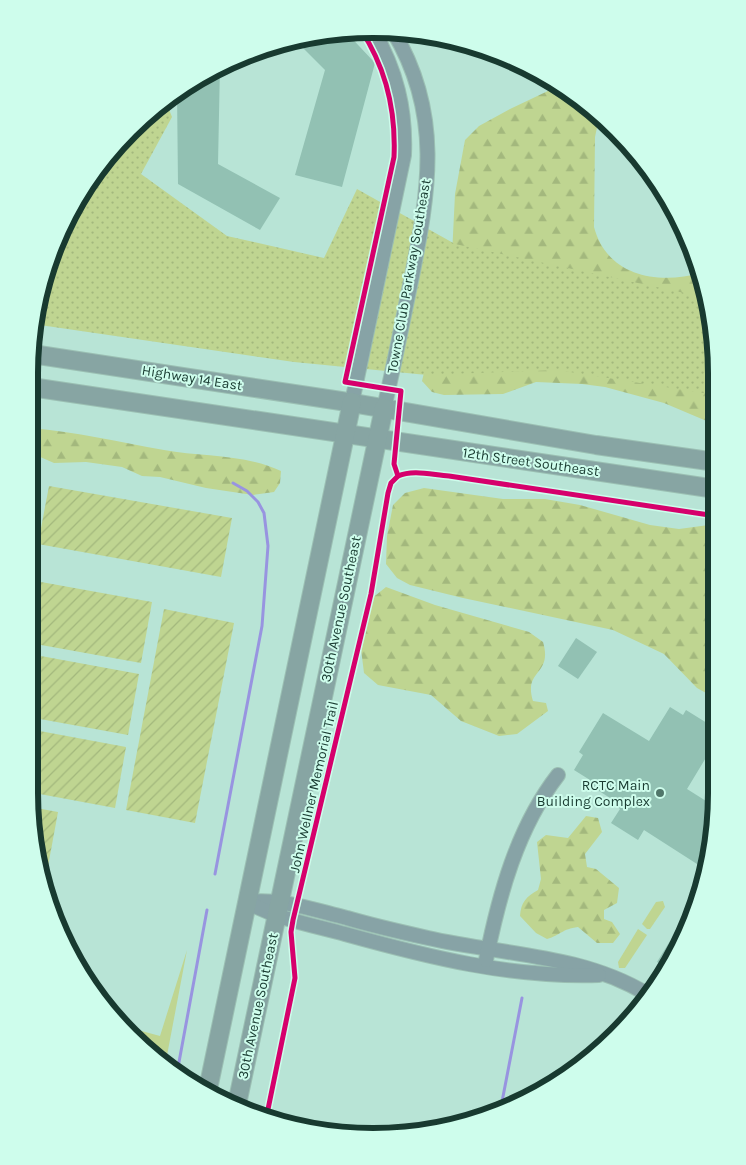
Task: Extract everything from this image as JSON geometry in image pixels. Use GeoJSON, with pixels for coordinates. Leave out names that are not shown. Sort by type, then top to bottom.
{"type":"FeatureCollection","features":[{"type":"Feature","properties":{"kind":"main road","name":"Highway 14 East"},"geometry":{"type":"LineString","coordinates":[[38,355],[352,402]]}},
{"type":"Feature","properties":{"kind":"main road"},"geometry":{"type":"LineString","coordinates":[[38,388],[346,434]]}},
{"type":"Feature","properties":{"kind":"main road","name":"12th Street Southeast"},"geometry":{"type":"LineString","coordinates":[[352,402],[708,461]]}},
{"type":"Feature","properties":{"kind":"main road"},"geometry":{"type":"LineString","coordinates":[[209,1085],[352,402]]}},
{"type":"Feature","properties":{"kind":"main road","name":"30th Avenue Southeast"},"geometry":{"type":"LineString","coordinates":[[238,1099],[384,408]]}},
{"type":"Feature","properties":{"kind":"main road","name":"12th Street Southeast"},"geometry":{"type":"LineString","coordinates":[[346,434],[708,488]]}},
{"type":"Feature","properties":{"kind":"street","name":"Towne Club Parkway Southeast"},"geometry":{"type":"LineString","coordinates":[[352,402],[404,156],[404,121],[397,79],[388,55],[378,38]]}},
{"type":"Feature","properties":{"kind":"street","name":"Towne Club Parkway Southeast"},"geometry":{"type":"LineString","coordinates":[[384,408],[416,254],[425,203],[429,156],[422,97],[411,67],[397,38]]}},
{"type":"Feature","properties":{"kind":"street"},"geometry":{"type":"LineString","coordinates":[[484,968],[501,896],[518,846],[531,816],[558,776]]}},
{"type":"Feature","properties":{"kind":"street"},"geometry":{"type":"LineString","coordinates":[[247,902],[394,930],[488,951],[568,962],[642,992]]}},
{"type":"Feature","properties":{"kind":"street"},"geometry":{"type":"LineString","coordinates":[[278,908],[380,944],[484,968],[546,975],[602,975]]}},
{"type":"Feature","properties":{"kind":"green space"},"geometry":{"type":"Polygon","coordinates":[[[552,89],[577,107],[598,124],[595,137],[594,227],[601,244],[610,257],[636,273],[651,277],[668,278],[694,274],[706,329],[708,351],[708,422],[664,403],[605,387],[536,382],[503,394],[444,395],[432,392],[422,381],[452,255],[455,194],[465,140],[479,126],[552,89]]]}},
{"type":"Feature","properties":{"kind":"green space"},"geometry":{"type":"Polygon","coordinates":[[[168,108],[172,117],[141,174],[227,236],[324,258],[357,189],[455,244],[699,296],[708,351],[708,394],[557,370],[427,375],[294,362],[41,325],[55,265],[82,205],[121,152],[168,108]]]}},
{"type":"Feature","properties":{"kind":"green space"},"geometry":{"type":"Polygon","coordinates":[[[38,429],[164,450],[239,459],[281,471],[280,483],[274,492],[253,495],[206,488],[160,477],[142,476],[122,467],[86,462],[54,463],[38,456],[38,429]]]}},
{"type":"Feature","properties":{"kind":"green space"},"geometry":{"type":"Polygon","coordinates":[[[49,486],[232,518],[221,577],[38,544],[49,486]]]}},
{"type":"Feature","properties":{"kind":"green space"},"geometry":{"type":"Polygon","coordinates":[[[424,488],[503,499],[545,499],[580,505],[650,525],[679,529],[708,525],[708,694],[697,688],[664,654],[613,630],[463,598],[410,585],[397,578],[386,564],[387,536],[393,505],[405,493],[424,488]]]}},
{"type":"Feature","properties":{"kind":"green space"},"geometry":{"type":"Polygon","coordinates":[[[38,581],[152,602],[141,663],[38,644],[38,581]]]}},
{"type":"Feature","properties":{"kind":"green space"},"geometry":{"type":"Polygon","coordinates":[[[386,587],[435,605],[529,632],[543,642],[544,661],[534,677],[531,691],[533,701],[546,703],[548,711],[517,734],[499,736],[461,721],[431,695],[378,685],[364,673],[361,649],[371,599],[386,587]]]}},
{"type":"Feature","properties":{"kind":"green space"},"geometry":{"type":"Polygon","coordinates":[[[164,609],[234,623],[195,823],[126,810],[164,609]]]}},
{"type":"Feature","properties":{"kind":"green space"},"geometry":{"type":"Polygon","coordinates":[[[38,655],[139,674],[128,735],[38,719],[38,655]]]}},
{"type":"Feature","properties":{"kind":"green space"},"geometry":{"type":"Polygon","coordinates":[[[38,731],[126,747],[115,808],[38,794],[38,731]]]}},
{"type":"Feature","properties":{"kind":"green space"},"geometry":{"type":"Polygon","coordinates":[[[38,808],[58,812],[47,871],[40,836],[38,808]]]}},
{"type":"Feature","properties":{"kind":"green space"},"geometry":{"type":"Polygon","coordinates":[[[586,816],[598,818],[602,832],[585,854],[587,867],[596,869],[619,888],[617,903],[604,910],[604,919],[612,922],[620,934],[613,943],[597,943],[578,927],[568,929],[547,939],[536,933],[520,916],[523,903],[538,890],[541,879],[537,842],[546,835],[568,838],[586,816]]]}},
{"type":"Feature","properties":{"kind":"green space"},"geometry":{"type":"Polygon","coordinates":[[[663,901],[665,907],[650,929],[647,929],[642,924],[656,902],[663,901]]]}},
{"type":"Feature","properties":{"kind":"green space"},"geometry":{"type":"Polygon","coordinates":[[[638,929],[647,935],[625,968],[619,968],[618,962],[638,929]]]}},
{"type":"Feature","properties":{"kind":"green space"},"geometry":{"type":"Polygon","coordinates":[[[187,950],[167,1056],[137,1030],[160,1036],[187,950]]]}},
{"type":"Feature","properties":{"kind":"building"},"geometry":{"type":"Polygon","coordinates":[[[352,38],[375,63],[342,187],[295,175],[325,70],[301,46],[352,38]]]}},
{"type":"Feature","properties":{"kind":"building"},"geometry":{"type":"Polygon","coordinates":[[[220,75],[218,164],[280,198],[260,230],[178,184],[177,101],[205,82],[220,75]]]}},
{"type":"Feature","properties":{"kind":"building"},"geometry":{"type":"Polygon","coordinates":[[[576,638],[597,652],[578,679],[558,666],[576,638]]]}},
{"type":"Feature","properties":{"kind":"building","name":"RCTC Main Building Complex"},"geometry":{"type":"Polygon","coordinates":[[[670,707],[683,715],[686,710],[708,724],[708,754],[687,789],[708,802],[706,836],[697,879],[697,864],[644,830],[638,840],[611,823],[620,809],[617,806],[618,803],[588,784],[590,780],[574,770],[583,755],[579,752],[603,713],[649,741],[670,707]]]}},
{"type":"Feature","properties":{"kind":"building"},"geometry":{"type":"Polygon","coordinates":[[[670,941],[673,943],[664,960],[661,964],[657,962],[670,941]]]}},
{"type":"Feature","properties":{"kind":"waterway"},"geometry":{"type":"LineString","coordinates":[[215,874],[262,626],[268,546],[264,513],[258,502],[247,491],[233,483]]}},
{"type":"Feature","properties":{"kind":"waterway"},"geometry":{"type":"LineString","coordinates":[[178,1065],[207,910]]}},
{"type":"Feature","properties":{"kind":"waterway"},"geometry":{"type":"LineString","coordinates":[[502,1102],[522,998]]}},
{"type":"Feature","properties":{"kind":"cycle path","name":"John Wellner Memorial Trail"},"geometry":{"type":"LineString","coordinates":[[268,1111],[295,978],[291,932],[293,920],[371,594],[388,493],[391,483],[398,476],[394,464],[401,391],[345,382],[394,157],[393,124],[388,91],[377,60],[366,38]]}},
{"type":"Feature","properties":{"kind":"cycle path"},"geometry":{"type":"LineString","coordinates":[[398,476],[410,473],[449,476],[708,515]]}},
{"type":"Feature","properties":{"kind":"place","name":"RCTC Main Building Complex"},"geometry":{"type":"Point","coordinates":[660,793]}}]}
